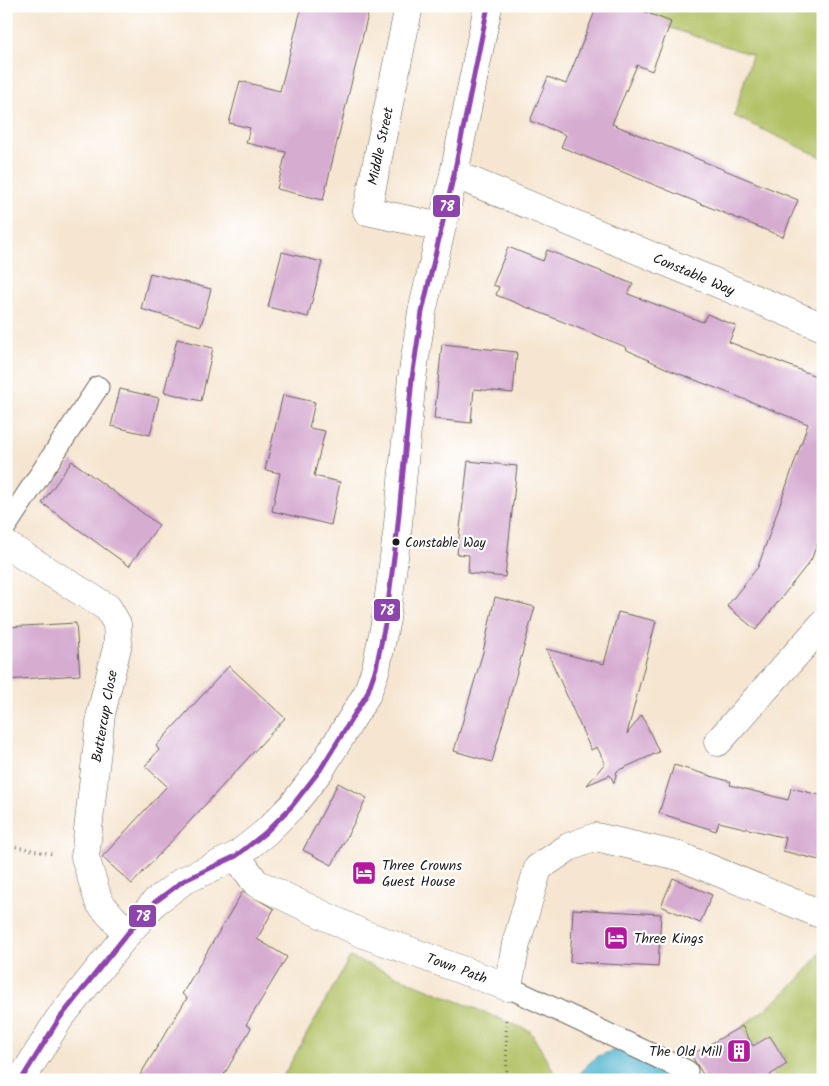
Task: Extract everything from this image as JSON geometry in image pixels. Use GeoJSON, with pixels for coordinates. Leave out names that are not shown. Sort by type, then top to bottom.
{"type":"FeatureCollection","features":[{"type":"Feature","properties":{"kind":"street","name":"Middle Street"},"geometry":{"type":"LineString","coordinates":[[409,6],[367,211],[441,227]]}},
{"type":"Feature","properties":{"kind":"street"},"geometry":{"type":"LineString","coordinates":[[21,1080],[59,1019],[127,934],[156,902],[183,882],[236,856],[264,834],[292,806],[320,770],[367,694],[376,668],[386,619],[396,544],[417,340],[454,174],[488,6]]}},
{"type":"Feature","properties":{"kind":"street","name":"Constable Way"},"geometry":{"type":"LineString","coordinates":[[454,174],[823,327]]}},
{"type":"Feature","properties":{"kind":"street","name":"Buttercup Close"},"geometry":{"type":"LineString","coordinates":[[6,545],[108,608],[117,624],[118,643],[101,714],[85,858],[100,902],[127,934]]}},
{"type":"Feature","properties":{"kind":"street"},"geometry":{"type":"LineString","coordinates":[[718,742],[823,624]]}},
{"type":"Feature","properties":{"kind":"street"},"geometry":{"type":"LineString","coordinates":[[508,987],[516,944],[538,868],[569,847],[596,837],[680,856],[823,914]]}},
{"type":"Feature","properties":{"kind":"street","name":"Town Path"},"geometry":{"type":"LineString","coordinates":[[236,856],[256,883],[361,933],[508,987]]}},
{"type":"Feature","properties":{"kind":"lane"},"geometry":{"type":"LineString","coordinates":[[6,526],[98,387]]}},
{"type":"Feature","properties":{"kind":"lane","name":"Town Path"},"geometry":{"type":"LineString","coordinates":[[508,987],[687,1070]]}},
{"type":"Feature","properties":{"kind":"path"},"geometry":{"type":"LineString","coordinates":[[6,844],[47,853],[85,858]]}},
{"type":"Feature","properties":{"kind":"path"},"geometry":{"type":"LineString","coordinates":[[507,1080],[508,987]]}},
{"type":"Feature","properties":{"kind":"green space"},"geometry":{"type":"Polygon","coordinates":[[[604,6],[823,6],[823,158],[734,116],[752,55],[604,6]]]}},
{"type":"Feature","properties":{"kind":"green space"},"geometry":{"type":"Polygon","coordinates":[[[823,949],[823,1080],[776,1080],[772,1073],[787,1063],[771,1036],[753,1046],[742,1026],[786,992],[823,949]]]}},
{"type":"Feature","properties":{"kind":"green space"},"geometry":{"type":"Polygon","coordinates":[[[350,957],[530,1031],[559,1080],[281,1080],[350,957]]]}},
{"type":"Feature","properties":{"kind":"water"},"geometry":{"type":"Polygon","coordinates":[[[620,1048],[678,1077],[680,1080],[581,1080],[580,1072],[596,1057],[620,1048]]]}},
{"type":"Feature","properties":{"kind":"building"},"geometry":{"type":"Polygon","coordinates":[[[302,6],[370,6],[323,200],[277,189],[286,152],[246,143],[250,128],[229,123],[240,81],[280,91],[302,6]]]}},
{"type":"Feature","properties":{"kind":"building"},"geometry":{"type":"Polygon","coordinates":[[[597,6],[630,6],[671,22],[652,71],[637,65],[612,124],[798,200],[783,237],[561,147],[566,135],[530,121],[548,77],[566,84],[597,6]]]}},
{"type":"Feature","properties":{"kind":"building"},"geometry":{"type":"Polygon","coordinates":[[[508,247],[543,261],[547,250],[633,284],[628,294],[703,322],[707,314],[736,326],[729,342],[823,379],[823,529],[811,560],[756,630],[727,606],[758,567],[808,424],[672,371],[625,349],[626,347],[496,295],[499,287],[493,285],[508,247]]]}},
{"type":"Feature","properties":{"kind":"building"},"geometry":{"type":"Polygon","coordinates":[[[282,252],[322,262],[308,317],[268,307],[282,252]]]}},
{"type":"Feature","properties":{"kind":"building"},"geometry":{"type":"Polygon","coordinates":[[[150,273],[211,289],[201,326],[141,309],[150,273]]]}},
{"type":"Feature","properties":{"kind":"building"},"geometry":{"type":"Polygon","coordinates":[[[177,339],[213,348],[201,401],[164,392],[177,339]]]}},
{"type":"Feature","properties":{"kind":"building"},"geometry":{"type":"Polygon","coordinates":[[[442,344],[517,352],[513,393],[474,389],[471,423],[434,419],[442,344]]]}},
{"type":"Feature","properties":{"kind":"building"},"geometry":{"type":"Polygon","coordinates":[[[120,389],[159,398],[150,435],[111,426],[120,389]]]}},
{"type":"Feature","properties":{"kind":"building"},"geometry":{"type":"Polygon","coordinates":[[[283,395],[315,402],[309,428],[325,431],[314,476],[340,482],[331,525],[272,511],[280,473],[265,470],[283,395]]]}},
{"type":"Feature","properties":{"kind":"building"},"geometry":{"type":"Polygon","coordinates":[[[72,461],[159,525],[129,566],[42,503],[72,461]]]}},
{"type":"Feature","properties":{"kind":"building"},"geometry":{"type":"Polygon","coordinates":[[[468,461],[517,466],[505,577],[468,573],[469,555],[457,554],[468,461]]]}},
{"type":"Feature","properties":{"kind":"building"},"geometry":{"type":"Polygon","coordinates":[[[495,597],[535,607],[492,762],[454,751],[483,652],[495,597]]]}},
{"type":"Feature","properties":{"kind":"building"},"geometry":{"type":"Polygon","coordinates":[[[618,612],[656,621],[627,734],[642,715],[659,752],[617,771],[614,783],[610,775],[587,785],[605,763],[597,747],[591,750],[546,649],[604,664],[618,612]]]}},
{"type":"Feature","properties":{"kind":"building"},"geometry":{"type":"Polygon","coordinates":[[[76,623],[80,675],[6,680],[6,627],[76,623]]]}},
{"type":"Feature","properties":{"kind":"building"},"geometry":{"type":"Polygon","coordinates":[[[229,666],[285,718],[132,884],[102,857],[167,786],[145,766],[159,750],[156,746],[229,666]]]}},
{"type":"Feature","properties":{"kind":"building"},"geometry":{"type":"Polygon","coordinates":[[[674,765],[731,782],[730,785],[788,800],[791,788],[823,796],[823,843],[819,860],[783,851],[786,838],[719,822],[716,831],[659,813],[674,765]]]}},
{"type":"Feature","properties":{"kind":"building"},"geometry":{"type":"Polygon","coordinates":[[[338,783],[367,798],[332,865],[303,850],[338,783]]]}},
{"type":"Feature","properties":{"kind":"building"},"geometry":{"type":"Polygon","coordinates":[[[673,878],[712,895],[700,923],[661,906],[673,878]]]}},
{"type":"Feature","properties":{"kind":"building"},"geometry":{"type":"Polygon","coordinates":[[[243,891],[274,909],[257,939],[287,957],[246,1025],[251,1028],[221,1080],[137,1080],[187,998],[182,994],[243,891]]]}},
{"type":"Feature","properties":{"kind":"building","name":"Three Kings"},"geometry":{"type":"Polygon","coordinates":[[[573,909],[661,914],[658,967],[570,962],[573,909]]]}},
{"type":"Feature","properties":{"kind":"building","name":"The Old Mill"},"geometry":{"type":"Polygon","coordinates":[[[742,1026],[753,1046],[770,1036],[787,1064],[770,1075],[773,1080],[698,1080],[704,1076],[691,1055],[742,1026]]]}},
{"type":"Feature","properties":{"kind":"transit line","name":"78"},"geometry":{"type":"LineString","coordinates":[[21,1080],[59,1019],[155,902],[183,881],[236,856],[265,833],[292,806],[320,770],[367,694],[376,668],[386,619],[397,534],[412,378],[422,312],[454,174],[488,6]]}},
{"type":"Feature","properties":{"kind":"place","name":"Constable Way"},"geometry":{"type":"Point","coordinates":[396,542]}},
{"type":"Feature","properties":{"kind":"place","name":"Three Crowns Guest House"},"geometry":{"type":"Point","coordinates":[364,873]}},
{"type":"Feature","properties":{"kind":"place","name":"Three Kings"},"geometry":{"type":"Point","coordinates":[616,938]}},
{"type":"Feature","properties":{"kind":"place","name":"The Old Mill"},"geometry":{"type":"Point","coordinates":[739,1051]}}]}
